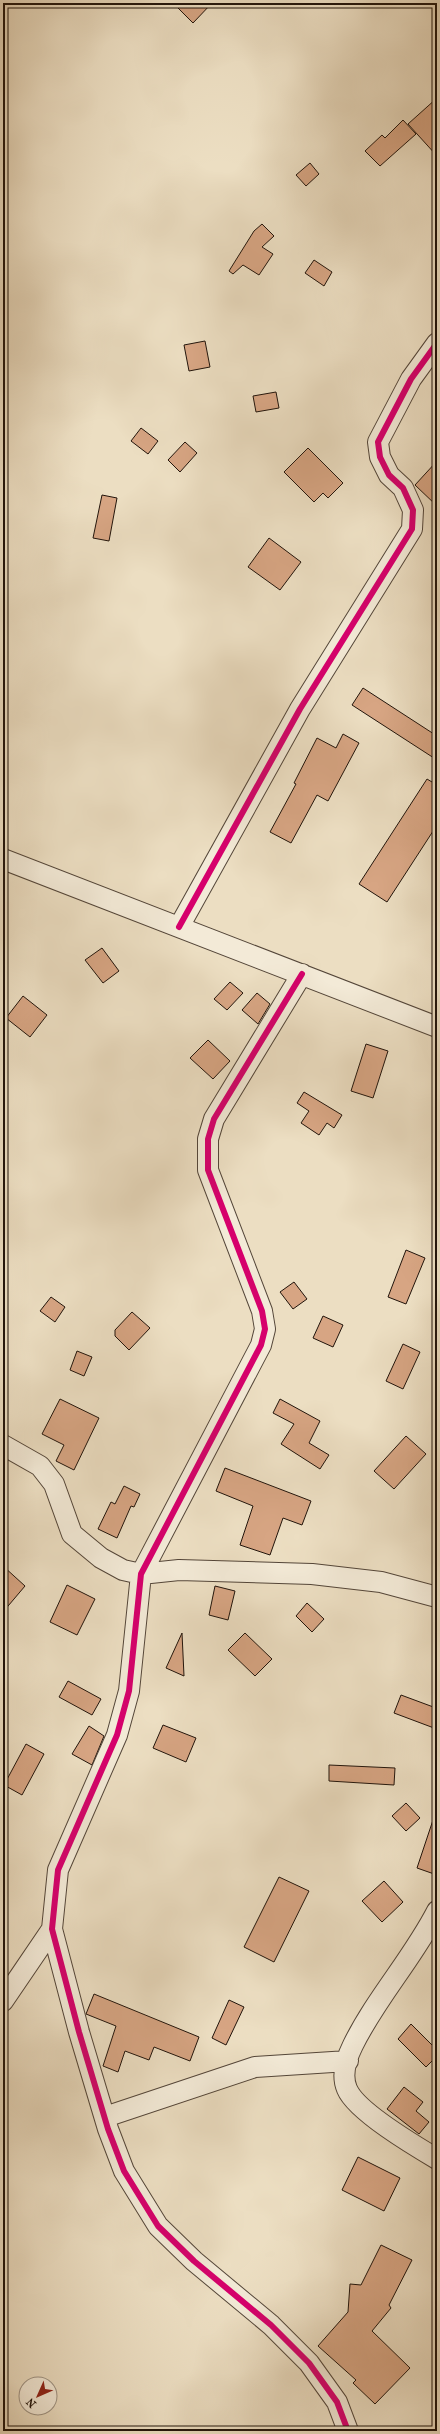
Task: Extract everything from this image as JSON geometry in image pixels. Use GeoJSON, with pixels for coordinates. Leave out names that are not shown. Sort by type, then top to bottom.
{"type":"FeatureCollection","features":[{"type":"Feature","properties":{"kind":"street"},"geometry":{"type":"LineString","coordinates":[[179,927],[300,710],[412,529],[413,510],[403,488],[389,475],[380,457],[378,442],[411,379],[437,343]]}},
{"type":"Feature","properties":{"kind":"street"},"geometry":{"type":"LineString","coordinates":[[3,859],[437,1027]]}},
{"type":"Feature","properties":{"kind":"street"},"geometry":{"type":"LineString","coordinates":[[302,974],[214,1119],[208,1138],[208,1170],[262,1311],[265,1329],[261,1345],[140,1574],[128,1691],[117,1735],[58,1870],[52,1929],[79,2032],[105,2117],[124,2171],[158,2226],[194,2261],[271,2325],[308,2363],[337,2402],[348,2431]]}},
{"type":"Feature","properties":{"kind":"street"},"geometry":{"type":"LineString","coordinates":[[3,1445],[40,1466],[54,1484],[72,1534],[101,1558],[123,1570],[140,1574],[179,1570],[312,1574],[381,1582],[437,1597]]}},
{"type":"Feature","properties":{"kind":"street"},"geometry":{"type":"LineString","coordinates":[[437,1911],[425,1935],[359,2034],[344,2077],[347,2090],[360,2106],[412,2144],[437,2159]]}},
{"type":"Feature","properties":{"kind":"street"},"geometry":{"type":"LineString","coordinates":[[3,2001],[52,1929]]}},
{"type":"Feature","properties":{"kind":"street"},"geometry":{"type":"LineString","coordinates":[[105,2117],[255,2067],[348,2062]]}},
{"type":"Feature","properties":{"kind":"building"},"geometry":{"type":"Polygon","coordinates":[[[173,3],[212,3],[193,23],[173,3]]]}},
{"type":"Feature","properties":{"kind":"building"},"geometry":{"type":"Polygon","coordinates":[[[437,98],[437,156],[408,124],[437,98]]]}},
{"type":"Feature","properties":{"kind":"building"},"geometry":{"type":"Polygon","coordinates":[[[403,120],[416,134],[380,166],[365,151],[382,135],[385,138],[403,120]]]}},
{"type":"Feature","properties":{"kind":"building"},"geometry":{"type":"Polygon","coordinates":[[[310,163],[319,174],[306,186],[296,175],[310,163]]]}},
{"type":"Feature","properties":{"kind":"building"},"geometry":{"type":"Polygon","coordinates":[[[262,224],[274,236],[262,247],[273,254],[259,275],[243,265],[233,274],[229,271],[254,231],[262,224]]]}},
{"type":"Feature","properties":{"kind":"building"},"geometry":{"type":"Polygon","coordinates":[[[314,260],[332,272],[324,286],[305,273],[314,260]]]}},
{"type":"Feature","properties":{"kind":"building"},"geometry":{"type":"Polygon","coordinates":[[[205,341],[210,367],[189,371],[184,345],[205,341]]]}},
{"type":"Feature","properties":{"kind":"building"},"geometry":{"type":"Polygon","coordinates":[[[276,392],[279,408],[256,412],[253,396],[276,392]]]}},
{"type":"Feature","properties":{"kind":"building"},"geometry":{"type":"Polygon","coordinates":[[[141,428],[158,441],[148,454],[131,441],[141,428]]]}},
{"type":"Feature","properties":{"kind":"building"},"geometry":{"type":"Polygon","coordinates":[[[185,442],[197,453],[180,472],[168,460],[185,442]]]}},
{"type":"Feature","properties":{"kind":"building"},"geometry":{"type":"Polygon","coordinates":[[[308,448],[343,483],[328,498],[323,493],[314,502],[284,472],[308,448]]]}},
{"type":"Feature","properties":{"kind":"building"},"geometry":{"type":"Polygon","coordinates":[[[437,461],[437,506],[415,485],[437,461]]]}},
{"type":"Feature","properties":{"kind":"building"},"geometry":{"type":"Polygon","coordinates":[[[102,495],[117,498],[109,541],[93,538],[102,495]]]}},
{"type":"Feature","properties":{"kind":"building"},"geometry":{"type":"Polygon","coordinates":[[[269,538],[301,562],[280,590],[248,567],[269,538]]]}},
{"type":"Feature","properties":{"kind":"building"},"geometry":{"type":"Polygon","coordinates":[[[363,688],[437,736],[437,760],[352,705],[363,688]]]}},
{"type":"Feature","properties":{"kind":"building"},"geometry":{"type":"Polygon","coordinates":[[[343,734],[359,743],[328,801],[317,795],[291,843],[270,832],[296,784],[294,783],[317,738],[336,748],[343,734]]]}},
{"type":"Feature","properties":{"kind":"building"},"geometry":{"type":"Polygon","coordinates":[[[427,779],[437,785],[437,825],[387,902],[359,884],[427,779]]]}},
{"type":"Feature","properties":{"kind":"building"},"geometry":{"type":"Polygon","coordinates":[[[102,948],[119,971],[103,983],[85,960],[102,948]]]}},
{"type":"Feature","properties":{"kind":"building"},"geometry":{"type":"Polygon","coordinates":[[[230,982],[243,993],[227,1010],[214,999],[230,982]]]}},
{"type":"Feature","properties":{"kind":"building"},"geometry":{"type":"Polygon","coordinates":[[[257,993],[270,1004],[258,1024],[242,1010],[257,993]]]}},
{"type":"Feature","properties":{"kind":"building"},"geometry":{"type":"Polygon","coordinates":[[[23,996],[47,1015],[30,1037],[6,1018],[23,996]]]}},
{"type":"Feature","properties":{"kind":"building"},"geometry":{"type":"Polygon","coordinates":[[[208,1040],[230,1061],[213,1079],[190,1058],[208,1040]]]}},
{"type":"Feature","properties":{"kind":"building"},"geometry":{"type":"Polygon","coordinates":[[[366,1044],[388,1051],[373,1098],[351,1091],[366,1044]]]}},
{"type":"Feature","properties":{"kind":"building"},"geometry":{"type":"Polygon","coordinates":[[[304,1092],[342,1115],[334,1128],[327,1123],[319,1135],[301,1123],[309,1111],[297,1103],[304,1092]]]}},
{"type":"Feature","properties":{"kind":"building"},"geometry":{"type":"Polygon","coordinates":[[[406,1250],[425,1258],[406,1304],[388,1297],[406,1250]]]}},
{"type":"Feature","properties":{"kind":"building"},"geometry":{"type":"Polygon","coordinates":[[[294,1282],[307,1299],[293,1309],[280,1292],[294,1282]]]}},
{"type":"Feature","properties":{"kind":"building"},"geometry":{"type":"Polygon","coordinates":[[[51,1297],[65,1307],[55,1322],[40,1311],[51,1297]]]}},
{"type":"Feature","properties":{"kind":"building"},"geometry":{"type":"Polygon","coordinates":[[[132,1312],[150,1328],[129,1350],[115,1336],[115,1330],[132,1312]]]}},
{"type":"Feature","properties":{"kind":"building"},"geometry":{"type":"Polygon","coordinates":[[[323,1316],[343,1325],[333,1347],[313,1338],[323,1316]]]}},
{"type":"Feature","properties":{"kind":"building"},"geometry":{"type":"Polygon","coordinates":[[[403,1344],[420,1352],[403,1389],[386,1381],[403,1344]]]}},
{"type":"Feature","properties":{"kind":"building"},"geometry":{"type":"Polygon","coordinates":[[[77,1351],[92,1357],[84,1376],[70,1370],[77,1351]]]}},
{"type":"Feature","properties":{"kind":"building"},"geometry":{"type":"Polygon","coordinates":[[[60,1399],[99,1418],[74,1470],[56,1461],[64,1445],[42,1434],[60,1399]]]}},
{"type":"Feature","properties":{"kind":"building"},"geometry":{"type":"Polygon","coordinates":[[[280,1399],[320,1421],[309,1443],[329,1455],[320,1469],[281,1444],[294,1424],[273,1413],[280,1399]]]}},
{"type":"Feature","properties":{"kind":"building"},"geometry":{"type":"Polygon","coordinates":[[[406,1436],[426,1454],[394,1489],[374,1471],[406,1436]]]}},
{"type":"Feature","properties":{"kind":"building"},"geometry":{"type":"Polygon","coordinates":[[[225,1468],[311,1501],[302,1525],[283,1518],[270,1555],[240,1545],[253,1506],[216,1491],[225,1468]]]}},
{"type":"Feature","properties":{"kind":"building"},"geometry":{"type":"Polygon","coordinates":[[[124,1486],[140,1494],[134,1507],[131,1506],[117,1538],[98,1529],[111,1502],[115,1504],[124,1486]]]}},
{"type":"Feature","properties":{"kind":"building"},"geometry":{"type":"Polygon","coordinates":[[[3,1566],[25,1586],[3,1612],[3,1566]]]}},
{"type":"Feature","properties":{"kind":"building"},"geometry":{"type":"Polygon","coordinates":[[[67,1585],[95,1599],[77,1635],[50,1622],[67,1585]]]}},
{"type":"Feature","properties":{"kind":"building"},"geometry":{"type":"Polygon","coordinates":[[[215,1586],[235,1591],[228,1620],[209,1615],[215,1586]]]}},
{"type":"Feature","properties":{"kind":"building"},"geometry":{"type":"Polygon","coordinates":[[[307,1603],[324,1619],[312,1632],[296,1616],[307,1603]]]}},
{"type":"Feature","properties":{"kind":"building"},"geometry":{"type":"Polygon","coordinates":[[[182,1633],[184,1676],[166,1668],[182,1633]]]}},
{"type":"Feature","properties":{"kind":"building"},"geometry":{"type":"Polygon","coordinates":[[[245,1633],[272,1659],[255,1676],[228,1650],[245,1633]]]}},
{"type":"Feature","properties":{"kind":"building"},"geometry":{"type":"Polygon","coordinates":[[[68,1681],[101,1699],[92,1715],[59,1697],[68,1681]]]}},
{"type":"Feature","properties":{"kind":"building"},"geometry":{"type":"Polygon","coordinates":[[[401,1695],[436,1708],[434,1728],[394,1713],[401,1695]]]}},
{"type":"Feature","properties":{"kind":"building"},"geometry":{"type":"Polygon","coordinates":[[[163,1725],[196,1738],[186,1762],[153,1748],[163,1725]]]}},
{"type":"Feature","properties":{"kind":"building"},"geometry":{"type":"Polygon","coordinates":[[[89,1726],[104,1736],[92,1765],[72,1754],[89,1726]]]}},
{"type":"Feature","properties":{"kind":"building"},"geometry":{"type":"Polygon","coordinates":[[[26,1744],[44,1754],[22,1795],[4,1785],[26,1744]]]}},
{"type":"Feature","properties":{"kind":"building"},"geometry":{"type":"Polygon","coordinates":[[[329,1765],[395,1768],[394,1785],[329,1781],[329,1765]]]}},
{"type":"Feature","properties":{"kind":"building"},"geometry":{"type":"Polygon","coordinates":[[[406,1803],[420,1818],[406,1831],[392,1816],[406,1803]]]}},
{"type":"Feature","properties":{"kind":"building"},"geometry":{"type":"Polygon","coordinates":[[[434,1817],[437,1817],[437,1875],[417,1868],[434,1817]]]}},
{"type":"Feature","properties":{"kind":"building"},"geometry":{"type":"Polygon","coordinates":[[[279,1877],[309,1891],[274,1962],[244,1947],[279,1877]]]}},
{"type":"Feature","properties":{"kind":"building"},"geometry":{"type":"Polygon","coordinates":[[[384,1881],[403,1902],[382,1922],[362,1901],[384,1881]]]}},
{"type":"Feature","properties":{"kind":"building"},"geometry":{"type":"Polygon","coordinates":[[[94,1994],[199,2037],[190,2061],[154,2047],[149,2060],[125,2051],[118,2072],[103,2066],[116,2026],[86,2014],[94,1994]]]}},
{"type":"Feature","properties":{"kind":"building"},"geometry":{"type":"Polygon","coordinates":[[[229,2000],[244,2007],[226,2045],[212,2038],[229,2000]]]}},
{"type":"Feature","properties":{"kind":"building"},"geometry":{"type":"Polygon","coordinates":[[[411,2024],[437,2050],[437,2056],[426,2067],[398,2039],[411,2024]]]}},
{"type":"Feature","properties":{"kind":"building"},"geometry":{"type":"Polygon","coordinates":[[[404,2087],[423,2102],[416,2111],[429,2122],[419,2134],[387,2109],[404,2087]]]}},
{"type":"Feature","properties":{"kind":"building"},"geometry":{"type":"Polygon","coordinates":[[[358,2157],[400,2178],[384,2211],[342,2190],[358,2157]]]}},
{"type":"Feature","properties":{"kind":"building"},"geometry":{"type":"Polygon","coordinates":[[[381,2245],[412,2260],[389,2305],[391,2308],[372,2331],[410,2368],[375,2404],[353,2383],[356,2380],[318,2346],[348,2312],[350,2284],[361,2285],[381,2245]]]}},
{"type":"Feature","properties":{"kind":"cycle path"},"geometry":{"type":"LineString","coordinates":[[179,927],[300,709],[412,529],[413,510],[403,488],[389,475],[380,457],[378,442],[411,379],[437,343]]}},
{"type":"Feature","properties":{"kind":"cycle path"},"geometry":{"type":"LineString","coordinates":[[302,974],[214,1119],[208,1139],[208,1170],[262,1311],[265,1329],[261,1345],[141,1574],[129,1691],[117,1735],[58,1870],[52,1929],[79,2032],[108,2129],[124,2171],[158,2226],[194,2261],[271,2325],[309,2363],[337,2402],[348,2431]]}}]}
